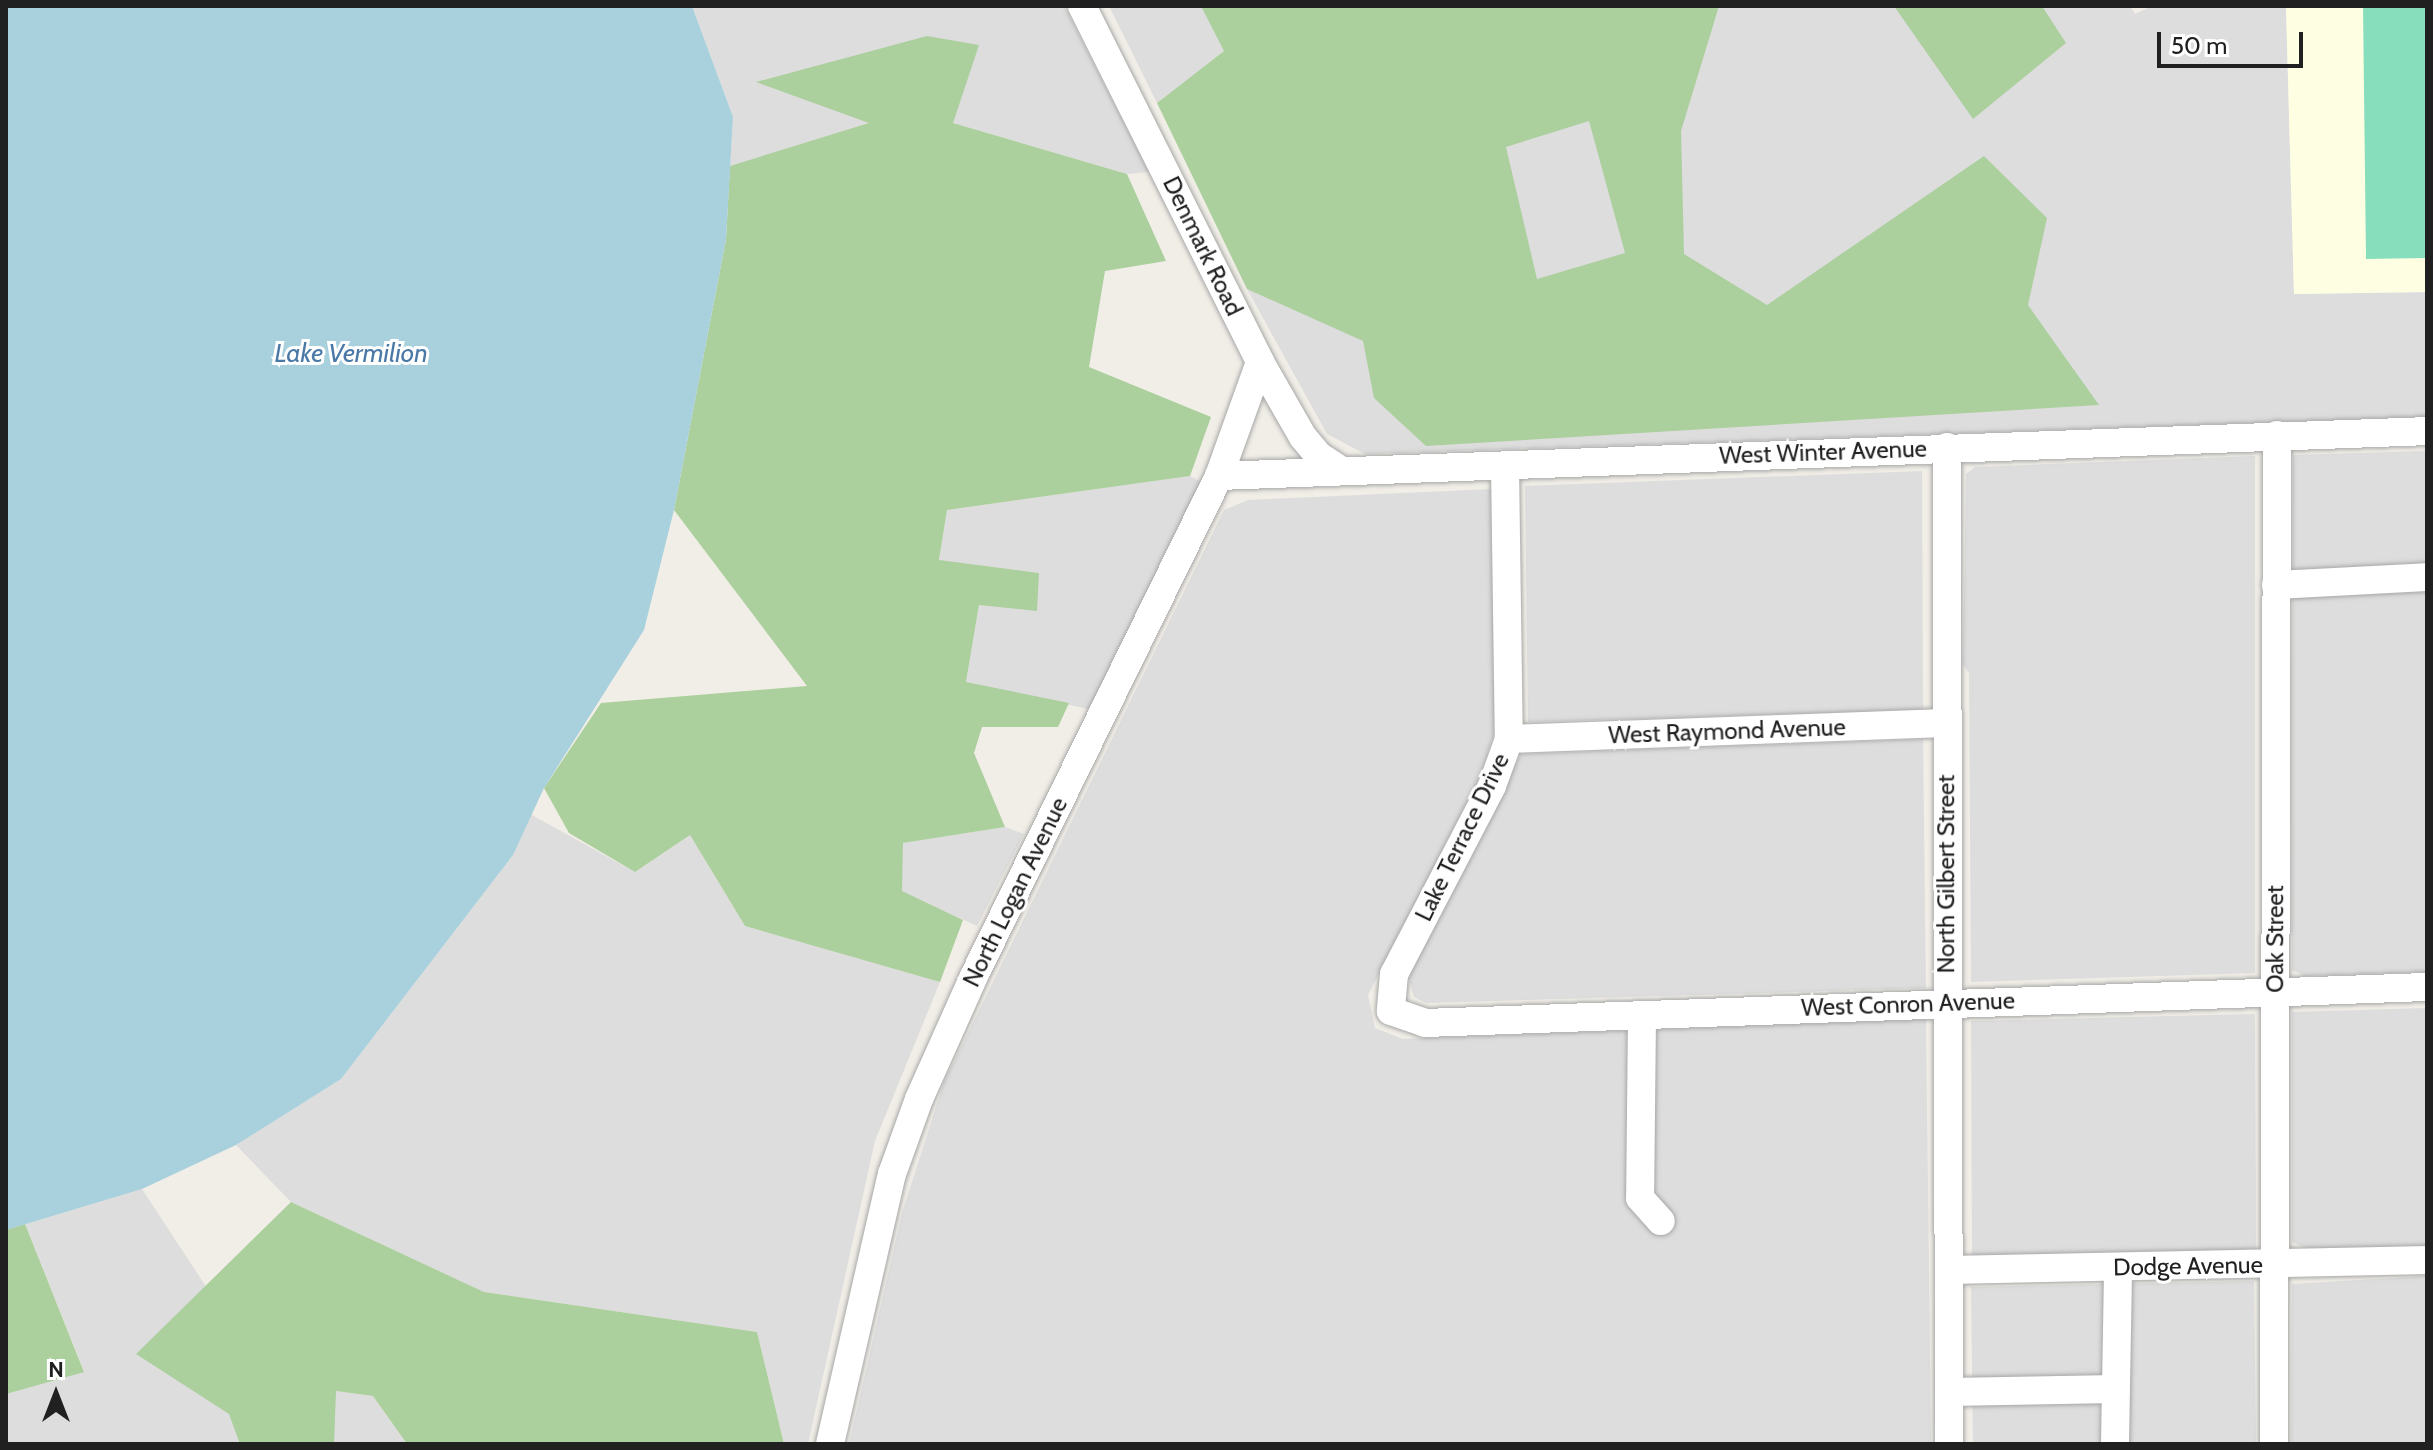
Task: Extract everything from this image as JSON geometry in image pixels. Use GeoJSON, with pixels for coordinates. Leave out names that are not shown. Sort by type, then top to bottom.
{"type":"FeatureCollection","features":[{"type":"Feature","properties":{"kind":"street","name":"Denmark Road"},"geometry":{"type":"LineString","coordinates":[[1082,6],[1260,362],[1303,437],[1319,456],[1342,471]]}},
{"type":"Feature","properties":{"kind":"street","name":"North Logan Avenue"},"geometry":{"type":"LineString","coordinates":[[830,1444],[892,1174],[924,1088],[1219,476],[1260,362]]}},
{"type":"Feature","properties":{"kind":"street","name":"West Winter Avenue"},"geometry":{"type":"LineString","coordinates":[[1219,476],[2427,431]]}},
{"type":"Feature","properties":{"kind":"street","name":"Oak Street"},"geometry":{"type":"LineString","coordinates":[[2274,1444],[2277,1265],[2277,435]]}},
{"type":"Feature","properties":{"kind":"street","name":"North Gilbert Street"},"geometry":{"type":"LineString","coordinates":[[1947,447],[1945,723],[1949,1444]]}},
{"type":"Feature","properties":{"kind":"street","name":"Lake Terrace Drive"},"geometry":{"type":"LineString","coordinates":[[1391,1011],[1394,974],[1492,786],[1509,739],[1505,466]]}},
{"type":"Feature","properties":{"kind":"street"},"geometry":{"type":"LineString","coordinates":[[2276,585],[2427,577]]}},
{"type":"Feature","properties":{"kind":"street","name":"West Raymond Avenue"},"geometry":{"type":"LineString","coordinates":[[1509,739],[1945,723]]}},
{"type":"Feature","properties":{"kind":"street","name":"West Conron Avenue"},"geometry":{"type":"LineString","coordinates":[[1391,1011],[1425,1023],[2275,990],[2427,987]]}},
{"type":"Feature","properties":{"kind":"street"},"geometry":{"type":"LineString","coordinates":[[1642,1016],[1640,1198],[1661,1221]]}},
{"type":"Feature","properties":{"kind":"street","name":"Dodge Avenue"},"geometry":{"type":"LineString","coordinates":[[1950,1270],[2427,1260]]}},
{"type":"Feature","properties":{"kind":"street"},"geometry":{"type":"LineString","coordinates":[[2115,1444],[2118,1268]]}},
{"type":"Feature","properties":{"kind":"street"},"geometry":{"type":"LineString","coordinates":[[1949,1392],[2116,1389]]}},
{"type":"Feature","properties":{"kind":"shaded area"},"geometry":{"type":"Polygon","coordinates":[[[692,6],[1064,6],[1149,172],[1127,174],[953,123],[871,123],[730,166],[733,117],[692,6]]]}},
{"type":"Feature","properties":{"kind":"shaded area"},"geometry":{"type":"Polygon","coordinates":[[[1109,6],[1223,6],[1224,51],[1157,103],[1109,6]]]}},
{"type":"Feature","properties":{"kind":"shaded area"},"geometry":{"type":"Polygon","coordinates":[[[1587,6],[2130,6],[2135,14],[2152,6],[2286,6],[2294,294],[2427,292],[2427,417],[1365,454],[1327,434],[1247,289],[1506,147],[1587,6]]]}},
{"type":"Feature","properties":{"kind":"shaded area"},"geometry":{"type":"Polygon","coordinates":[[[2286,6],[2427,6],[2427,292],[2294,294],[2286,6]]]}},
{"type":"Feature","properties":{"kind":"shaded area"},"geometry":{"type":"Polygon","coordinates":[[[2427,451],[2427,972],[2305,976],[2292,970],[2293,455],[2427,451]]]}},
{"type":"Feature","properties":{"kind":"shaded area"},"geometry":{"type":"Polygon","coordinates":[[[2255,456],[2255,973],[1971,982],[1969,673],[1963,665],[1966,474],[1975,467],[2255,456]]]}},
{"type":"Feature","properties":{"kind":"shaded area"},"geometry":{"type":"Polygon","coordinates":[[[1922,471],[1923,710],[1528,722],[1525,486],[1922,471]]]}},
{"type":"Feature","properties":{"kind":"shaded area"},"geometry":{"type":"Polygon","coordinates":[[[1190,476],[1204,483],[1088,709],[966,682],[979,605],[939,560],[947,510],[1190,476]]]}},
{"type":"Feature","properties":{"kind":"shaded area"},"geometry":{"type":"Polygon","coordinates":[[[1492,489],[1495,731],[1479,778],[1368,995],[1375,1028],[1403,1039],[1926,1019],[1931,1444],[849,1444],[902,1213],[944,1082],[1224,510],[1248,500],[1492,489]]]}},
{"type":"Feature","properties":{"kind":"shaded area"},"geometry":{"type":"Polygon","coordinates":[[[1923,739],[1926,988],[1426,1003],[1414,997],[1408,976],[1521,754],[1923,739]]]}},
{"type":"Feature","properties":{"kind":"shaded area"},"geometry":{"type":"Polygon","coordinates":[[[530,814],[635,872],[690,835],[745,926],[940,982],[875,1141],[808,1444],[784,1444],[757,1332],[484,1292],[291,1202],[236,1145],[341,1079],[513,855],[530,814]]]}},
{"type":"Feature","properties":{"kind":"shaded area"},"geometry":{"type":"Polygon","coordinates":[[[1005,827],[1024,834],[977,926],[901,891],[903,843],[1005,827]]]}},
{"type":"Feature","properties":{"kind":"shaded area"},"geometry":{"type":"Polygon","coordinates":[[[2427,1008],[2427,1246],[2309,1249],[2292,1242],[2292,1012],[2427,1008]]]}},
{"type":"Feature","properties":{"kind":"shaded area"},"geometry":{"type":"Polygon","coordinates":[[[2255,1014],[2256,1249],[1972,1257],[1971,1021],[2255,1014]]]}},
{"type":"Feature","properties":{"kind":"shaded area"},"geometry":{"type":"Polygon","coordinates":[[[142,1189],[205,1285],[336,1391],[373,1396],[407,1444],[6,1444],[6,1394],[84,1371],[25,1224],[142,1189]]]}},
{"type":"Feature","properties":{"kind":"shaded area"},"geometry":{"type":"Polygon","coordinates":[[[2427,1276],[2427,1444],[2291,1444],[2292,1284],[2427,1276]]]}},
{"type":"Feature","properties":{"kind":"shaded area"},"geometry":{"type":"Polygon","coordinates":[[[2254,1281],[2256,1444],[1973,1444],[1971,1287],[2254,1281]]]}},
{"type":"Feature","properties":{"kind":"green space"},"geometry":{"type":"Polygon","coordinates":[[[1201,6],[1719,6],[1681,131],[1684,254],[1767,305],[1984,156],[2047,218],[2028,305],[2099,405],[1426,446],[1374,398],[1363,341],[1247,289],[1157,103],[1224,51],[1201,6]],[[1589,121],[1506,147],[1537,279],[1625,253],[1589,121]]]}},
{"type":"Feature","properties":{"kind":"green space"},"geometry":{"type":"Polygon","coordinates":[[[1894,6],[2042,6],[2066,43],[1973,119],[1894,6]]]}},
{"type":"Feature","properties":{"kind":"green space"},"geometry":{"type":"Polygon","coordinates":[[[2363,6],[2427,6],[2427,258],[2366,259],[2363,6]]]}},
{"type":"Feature","properties":{"kind":"green space"},"geometry":{"type":"Polygon","coordinates":[[[927,36],[979,45],[953,123],[1127,174],[1166,261],[1105,271],[1089,367],[1211,417],[1190,476],[947,510],[939,560],[1039,573],[1037,611],[979,605],[966,682],[1069,703],[1058,727],[982,727],[974,753],[1005,827],[903,843],[902,891],[963,920],[940,982],[745,926],[690,835],[635,872],[569,833],[544,788],[601,703],[807,686],[674,510],[726,239],[730,166],[869,123],[756,82],[927,36]]]}},
{"type":"Feature","properties":{"kind":"green space"},"geometry":{"type":"Polygon","coordinates":[[[291,1202],[484,1292],[757,1332],[784,1444],[407,1444],[373,1396],[336,1391],[334,1444],[240,1444],[229,1414],[136,1354],[291,1202]]]}},
{"type":"Feature","properties":{"kind":"green space"},"geometry":{"type":"Polygon","coordinates":[[[25,1224],[84,1372],[6,1394],[6,1230],[25,1224]]]}},
{"type":"Feature","properties":{"kind":"water","name":"Lake Vermilion"},"geometry":{"type":"Polygon","coordinates":[[[6,6],[692,6],[733,117],[726,239],[674,510],[644,630],[544,788],[513,855],[341,1079],[236,1145],[142,1189],[6,1230],[6,6]]]}}]}
